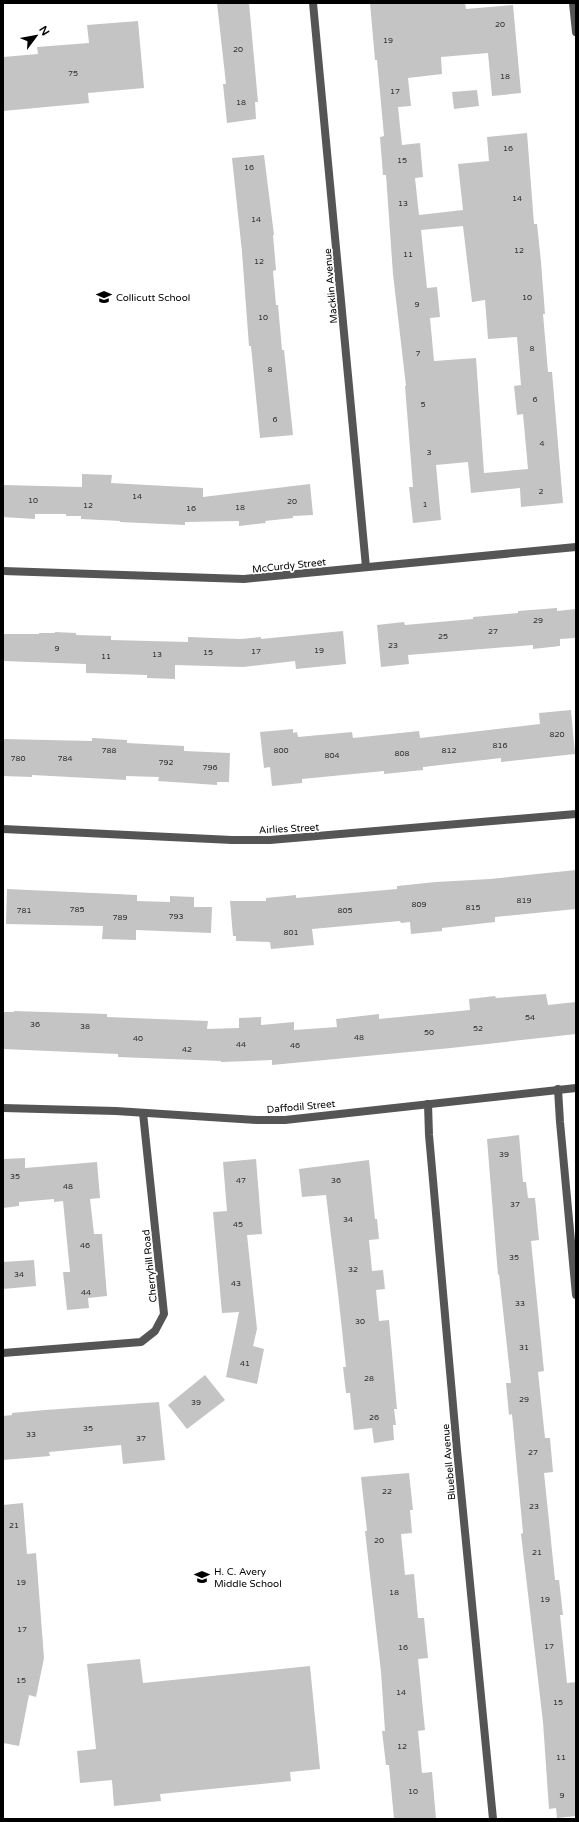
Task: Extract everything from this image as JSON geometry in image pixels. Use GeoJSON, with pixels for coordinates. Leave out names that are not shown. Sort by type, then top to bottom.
{"type":"FeatureCollection","features":[{"type":"Feature","properties":{"kind":"street","name":"Macklin Avenue"},"geometry":{"type":"LineString","coordinates":[[312,3],[366,567]]}},
{"type":"Feature","properties":{"kind":"street"},"geometry":{"type":"LineString","coordinates":[[573,3],[576,32]]}},
{"type":"Feature","properties":{"kind":"street","name":"McCurdy Street"},"geometry":{"type":"LineString","coordinates":[[3,571],[244,579],[576,547]]}},
{"type":"Feature","properties":{"kind":"street","name":"Airlies Street"},"geometry":{"type":"LineString","coordinates":[[3,830],[232,840],[270,840],[576,814]]}},
{"type":"Feature","properties":{"kind":"street","name":"Daffodil Street"},"geometry":{"type":"LineString","coordinates":[[3,1108],[116,1111],[257,1120],[285,1120],[576,1088]]}},
{"type":"Feature","properties":{"kind":"street"},"geometry":{"type":"LineString","coordinates":[[558,1089],[576,1295]]}},
{"type":"Feature","properties":{"kind":"street","name":"Bluebell Avenue"},"geometry":{"type":"LineString","coordinates":[[428,1104],[429,1135],[458,1458],[493,1819]]}},
{"type":"Feature","properties":{"kind":"street","name":"Cherryhill Road"},"geometry":{"type":"LineString","coordinates":[[3,1353],[141,1342],[155,1332],[164,1314],[143,1113]]}},
{"type":"Feature","properties":{"kind":"building"},"geometry":{"type":"Polygon","coordinates":[[[217,3],[249,3],[258,102],[255,102],[256,119],[227,123],[223,84],[226,84],[217,3]]]}},
{"type":"Feature","properties":{"kind":"building"},"geometry":{"type":"Polygon","coordinates":[[[370,3],[465,3],[466,9],[513,5],[521,93],[492,96],[488,53],[441,57],[442,74],[408,78],[411,106],[398,107],[402,145],[420,143],[423,177],[415,178],[419,215],[463,210],[458,164],[489,161],[487,137],[527,133],[534,224],[537,224],[541,262],[545,314],[543,314],[548,372],[552,372],[563,503],[521,507],[520,488],[471,493],[468,462],[436,465],[441,520],[413,523],[409,487],[413,487],[406,386],[393,274],[386,175],[383,175],[380,137],[384,136],[377,60],[375,60],[370,3]],[[463,226],[421,230],[427,288],[437,287],[440,317],[430,318],[434,361],[476,358],[484,473],[528,469],[523,414],[517,415],[514,386],[521,385],[517,337],[488,339],[485,300],[472,302],[463,226]]]}},
{"type":"Feature","properties":{"kind":"building"},"geometry":{"type":"Polygon","coordinates":[[[138,21],[144,88],[88,93],[89,103],[3,111],[3,57],[38,54],[37,47],[89,43],[87,25],[138,21]]]}},
{"type":"Feature","properties":{"kind":"building"},"geometry":{"type":"Polygon","coordinates":[[[477,90],[479,106],[454,109],[452,92],[477,90]]]}},
{"type":"Feature","properties":{"kind":"building"},"geometry":{"type":"Polygon","coordinates":[[[264,155],[274,235],[276,270],[273,271],[276,305],[278,305],[282,350],[284,350],[293,435],[260,438],[251,346],[249,346],[242,252],[232,158],[264,155]]]}},
{"type":"Feature","properties":{"kind":"building"},"geometry":{"type":"Polygon","coordinates":[[[82,474],[112,475],[111,483],[203,488],[203,497],[310,484],[313,515],[293,516],[293,518],[265,521],[266,523],[239,526],[239,521],[185,522],[185,525],[81,519],[81,516],[66,516],[66,514],[35,514],[35,519],[3,517],[3,485],[82,487],[82,474]]]}},
{"type":"Feature","properties":{"kind":"building"},"geometry":{"type":"Polygon","coordinates":[[[557,608],[557,611],[576,609],[576,638],[560,639],[560,646],[533,649],[533,645],[408,655],[409,664],[381,667],[377,625],[404,622],[405,625],[473,619],[473,617],[518,613],[518,611],[557,608]]]}},
{"type":"Feature","properties":{"kind":"building"},"geometry":{"type":"Polygon","coordinates":[[[343,631],[346,664],[296,669],[295,661],[243,667],[175,665],[175,679],[147,678],[147,675],[86,673],[86,664],[3,661],[3,634],[39,634],[55,632],[76,633],[76,635],[111,636],[111,640],[188,642],[188,637],[241,639],[261,637],[261,639],[343,631]]]}},
{"type":"Feature","properties":{"kind":"building"},"geometry":{"type":"Polygon","coordinates":[[[571,710],[575,754],[501,762],[501,758],[423,767],[423,770],[384,774],[384,771],[302,779],[302,783],[272,786],[270,767],[264,768],[260,732],[293,729],[293,733],[297,732],[298,737],[352,732],[353,738],[419,731],[420,738],[540,724],[539,713],[571,710]]]}},
{"type":"Feature","properties":{"kind":"building"},"geometry":{"type":"Polygon","coordinates":[[[92,738],[127,740],[127,743],[184,746],[184,751],[230,753],[229,782],[217,782],[217,785],[158,781],[159,777],[126,776],[126,780],[32,775],[32,777],[3,776],[3,739],[92,741],[92,738]]]}},
{"type":"Feature","properties":{"kind":"building"},"geometry":{"type":"Polygon","coordinates":[[[576,870],[576,909],[495,917],[495,922],[442,928],[442,931],[411,934],[410,922],[401,923],[400,921],[312,929],[314,945],[271,949],[270,942],[236,941],[236,936],[233,936],[230,901],[266,901],[266,898],[296,895],[296,898],[397,889],[397,886],[490,879],[576,870]]]}},
{"type":"Feature","properties":{"kind":"building"},"geometry":{"type":"Polygon","coordinates":[[[7,889],[137,895],[137,901],[170,902],[170,896],[194,897],[194,907],[212,907],[211,933],[136,930],[136,940],[102,939],[103,926],[6,924],[7,889]]]}},
{"type":"Feature","properties":{"kind":"building"},"geometry":{"type":"Polygon","coordinates":[[[546,994],[548,1005],[576,1002],[576,1034],[451,1048],[272,1065],[272,1060],[221,1062],[118,1057],[118,1054],[3,1049],[3,1012],[14,1011],[107,1014],[107,1017],[208,1021],[207,1029],[239,1028],[239,1018],[261,1017],[261,1025],[294,1022],[294,1030],[337,1027],[336,1019],[379,1014],[379,1019],[470,1010],[469,999],[495,996],[496,998],[546,994]]]}},
{"type":"Feature","properties":{"kind":"building"},"geometry":{"type":"Polygon","coordinates":[[[519,1135],[523,1182],[526,1182],[528,1198],[535,1198],[539,1240],[531,1241],[544,1371],[538,1372],[545,1438],[550,1438],[553,1472],[544,1473],[555,1580],[559,1580],[563,1615],[560,1615],[567,1683],[576,1682],[576,1816],[557,1818],[556,1808],[549,1809],[543,1722],[521,1534],[523,1533],[512,1414],[509,1415],[506,1383],[511,1383],[499,1274],[498,1275],[487,1139],[519,1135]]]}},
{"type":"Feature","properties":{"kind":"building"},"geometry":{"type":"Polygon","coordinates":[[[25,1158],[25,1168],[97,1162],[100,1198],[90,1199],[94,1234],[102,1234],[107,1296],[88,1298],[89,1308],[67,1310],[63,1272],[70,1272],[63,1201],[54,1202],[54,1199],[19,1202],[19,1206],[3,1208],[3,1159],[25,1158]]]}},
{"type":"Feature","properties":{"kind":"building"},"geometry":{"type":"Polygon","coordinates":[[[256,1159],[262,1234],[247,1235],[257,1329],[253,1346],[264,1349],[257,1384],[226,1377],[239,1312],[222,1313],[213,1212],[227,1211],[223,1162],[256,1159]]]}},
{"type":"Feature","properties":{"kind":"building"},"geometry":{"type":"Polygon","coordinates":[[[369,1160],[375,1219],[377,1219],[379,1239],[369,1240],[372,1271],[383,1270],[385,1289],[376,1290],[379,1321],[389,1320],[397,1409],[394,1409],[396,1425],[393,1425],[394,1440],[374,1443],[372,1428],[354,1430],[350,1393],[346,1393],[343,1367],[346,1367],[326,1195],[302,1197],[299,1169],[369,1160]]]}},
{"type":"Feature","properties":{"kind":"building"},"geometry":{"type":"Polygon","coordinates":[[[34,1260],[36,1286],[3,1289],[3,1262],[34,1260]]]}},
{"type":"Feature","properties":{"kind":"building"},"geometry":{"type":"Polygon","coordinates":[[[205,1375],[225,1400],[187,1429],[168,1405],[205,1375]]]}},
{"type":"Feature","properties":{"kind":"building"},"geometry":{"type":"Polygon","coordinates":[[[159,1402],[165,1460],[123,1464],[121,1445],[49,1452],[50,1456],[3,1460],[3,1416],[12,1415],[12,1413],[45,1410],[159,1402]]]}},
{"type":"Feature","properties":{"kind":"building"},"geometry":{"type":"Polygon","coordinates":[[[409,1473],[413,1510],[410,1510],[412,1533],[401,1534],[405,1575],[414,1574],[418,1618],[424,1618],[428,1658],[418,1659],[425,1730],[418,1731],[422,1773],[432,1772],[436,1819],[394,1819],[389,1765],[386,1765],[382,1731],[385,1731],[381,1672],[365,1531],[367,1531],[361,1477],[409,1473]]]}},
{"type":"Feature","properties":{"kind":"building"},"geometry":{"type":"Polygon","coordinates":[[[23,1503],[27,1554],[36,1553],[44,1658],[36,1697],[29,1695],[19,1746],[3,1743],[3,1505],[23,1503]]]}},
{"type":"Feature","properties":{"kind":"building"},"geometry":{"type":"Polygon","coordinates":[[[140,1659],[143,1683],[310,1666],[320,1769],[290,1772],[291,1781],[160,1794],[161,1801],[114,1806],[112,1780],[80,1783],[77,1751],[96,1749],[87,1664],[140,1659]]]}},
{"type":"Feature","properties":{"kind":"place","name":"Collicutt School"},"geometry":{"type":"Point","coordinates":[104,297]}},
{"type":"Feature","properties":{"kind":"place","name":"H. C. Avery Middle School"},"geometry":{"type":"Point","coordinates":[202,1577]}}]}
